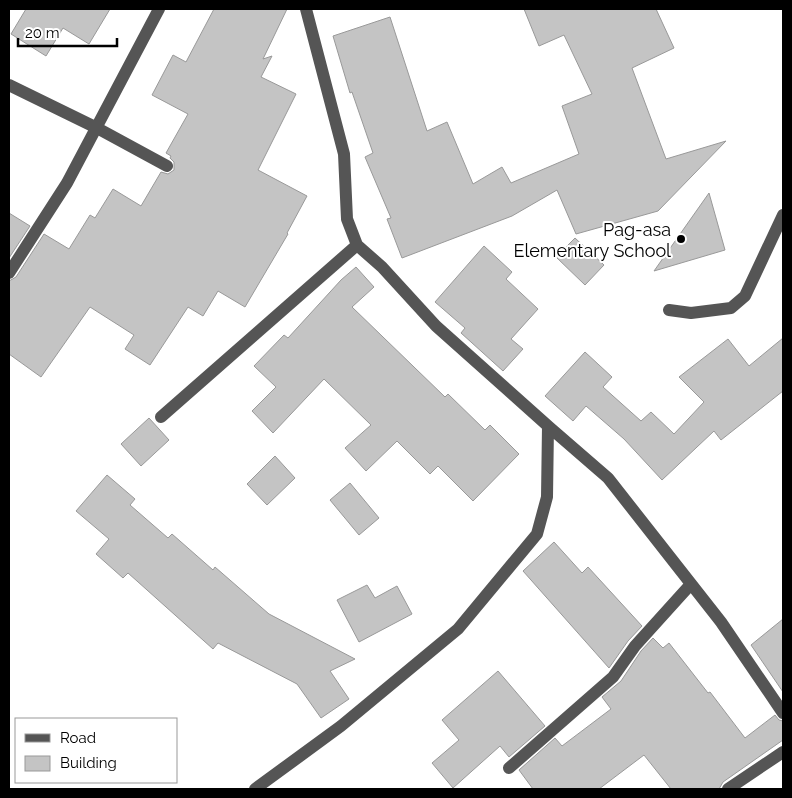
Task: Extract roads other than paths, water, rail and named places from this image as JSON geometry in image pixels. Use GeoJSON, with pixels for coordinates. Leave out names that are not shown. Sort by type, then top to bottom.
{"type":"FeatureCollection","features":[{"type":"Feature","properties":{"kind":"street"},"geometry":{"type":"LineString","coordinates":[[9,273],[67,183],[160,9]]}},
{"type":"Feature","properties":{"kind":"street"},"geometry":{"type":"LineString","coordinates":[[306,9],[344,154],[347,219],[357,244],[382,267],[436,326],[608,478],[721,622],[783,713]]}},
{"type":"Feature","properties":{"kind":"street"},"geometry":{"type":"LineString","coordinates":[[9,85],[97,128],[167,166]]}},
{"type":"Feature","properties":{"kind":"street"},"geometry":{"type":"LineString","coordinates":[[670,310],[690,313],[731,308],[745,296],[783,215]]}},
{"type":"Feature","properties":{"kind":"street"},"geometry":{"type":"LineString","coordinates":[[161,416],[357,244]]}},
{"type":"Feature","properties":{"kind":"street"},"geometry":{"type":"LineString","coordinates":[[255,789],[341,726],[458,629],[537,534],[547,497],[548,426]]}},
{"type":"Feature","properties":{"kind":"street"},"geometry":{"type":"LineString","coordinates":[[510,768],[613,677],[635,646],[691,584]]}},
{"type":"Feature","properties":{"kind":"street"},"geometry":{"type":"LineString","coordinates":[[728,789],[783,752]]}},
{"type":"Feature","properties":{"kind":"place","name":"Pag-asa Elementary School"},"geometry":{"type":"Point","coordinates":[681,239]}}]}
